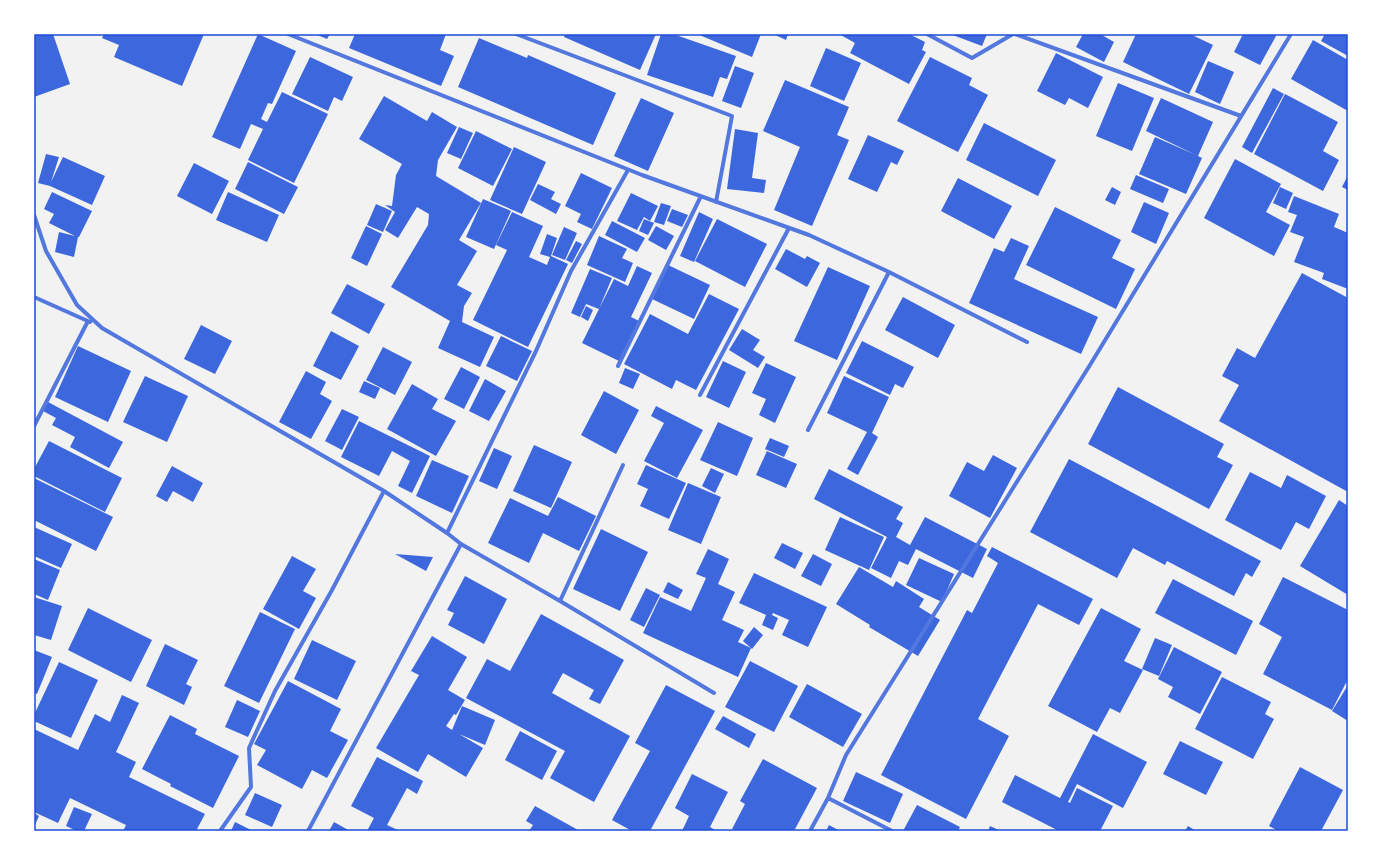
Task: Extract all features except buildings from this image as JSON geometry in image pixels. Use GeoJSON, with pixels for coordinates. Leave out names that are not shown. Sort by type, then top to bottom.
{"type":"FeatureCollection","features":[{"type":"Feature","properties":{"kind":"street"},"geometry":{"type":"LineString","coordinates":[[288,34],[628,170],[809,235],[889,272],[1027,342]]}},
{"type":"Feature","properties":{"kind":"street"},"geometry":{"type":"LineString","coordinates":[[516,34],[732,116],[716,202]]}},
{"type":"Feature","properties":{"kind":"street"},"geometry":{"type":"LineString","coordinates":[[927,34],[972,58],[1014,34],[1241,116]]}},
{"type":"Feature","properties":{"kind":"street"},"geometry":{"type":"LineString","coordinates":[[810,831],[828,798],[846,755],[1086,372],[1291,34]]}},
{"type":"Feature","properties":{"kind":"street"},"geometry":{"type":"LineString","coordinates":[[447,533],[536,351],[571,271],[628,170]]}},
{"type":"Feature","properties":{"kind":"street"},"geometry":{"type":"LineString","coordinates":[[618,366],[701,196]]}},
{"type":"Feature","properties":{"kind":"street"},"geometry":{"type":"LineString","coordinates":[[34,215],[46,251],[77,305],[102,328]]}},
{"type":"Feature","properties":{"kind":"street"},"geometry":{"type":"LineString","coordinates":[[700,395],[789,228]]}},
{"type":"Feature","properties":{"kind":"street"},"geometry":{"type":"LineString","coordinates":[[808,430],[889,272]]}},
{"type":"Feature","properties":{"kind":"street"},"geometry":{"type":"LineString","coordinates":[[34,297],[102,328],[384,491],[461,544],[560,600],[714,693]]}},
{"type":"Feature","properties":{"kind":"street"},"geometry":{"type":"LineString","coordinates":[[34,426],[88,321]]}},
{"type":"Feature","properties":{"kind":"street"},"geometry":{"type":"LineString","coordinates":[[560,600],[623,465]]}},
{"type":"Feature","properties":{"kind":"street"},"geometry":{"type":"LineString","coordinates":[[220,831],[251,787],[249,748],[275,691],[332,590],[384,491]]}},
{"type":"Feature","properties":{"kind":"street"},"geometry":{"type":"LineString","coordinates":[[308,831],[461,544]]}},
{"type":"Feature","properties":{"kind":"street"},"geometry":{"type":"LineString","coordinates":[[828,798],[892,831]]}}]}
